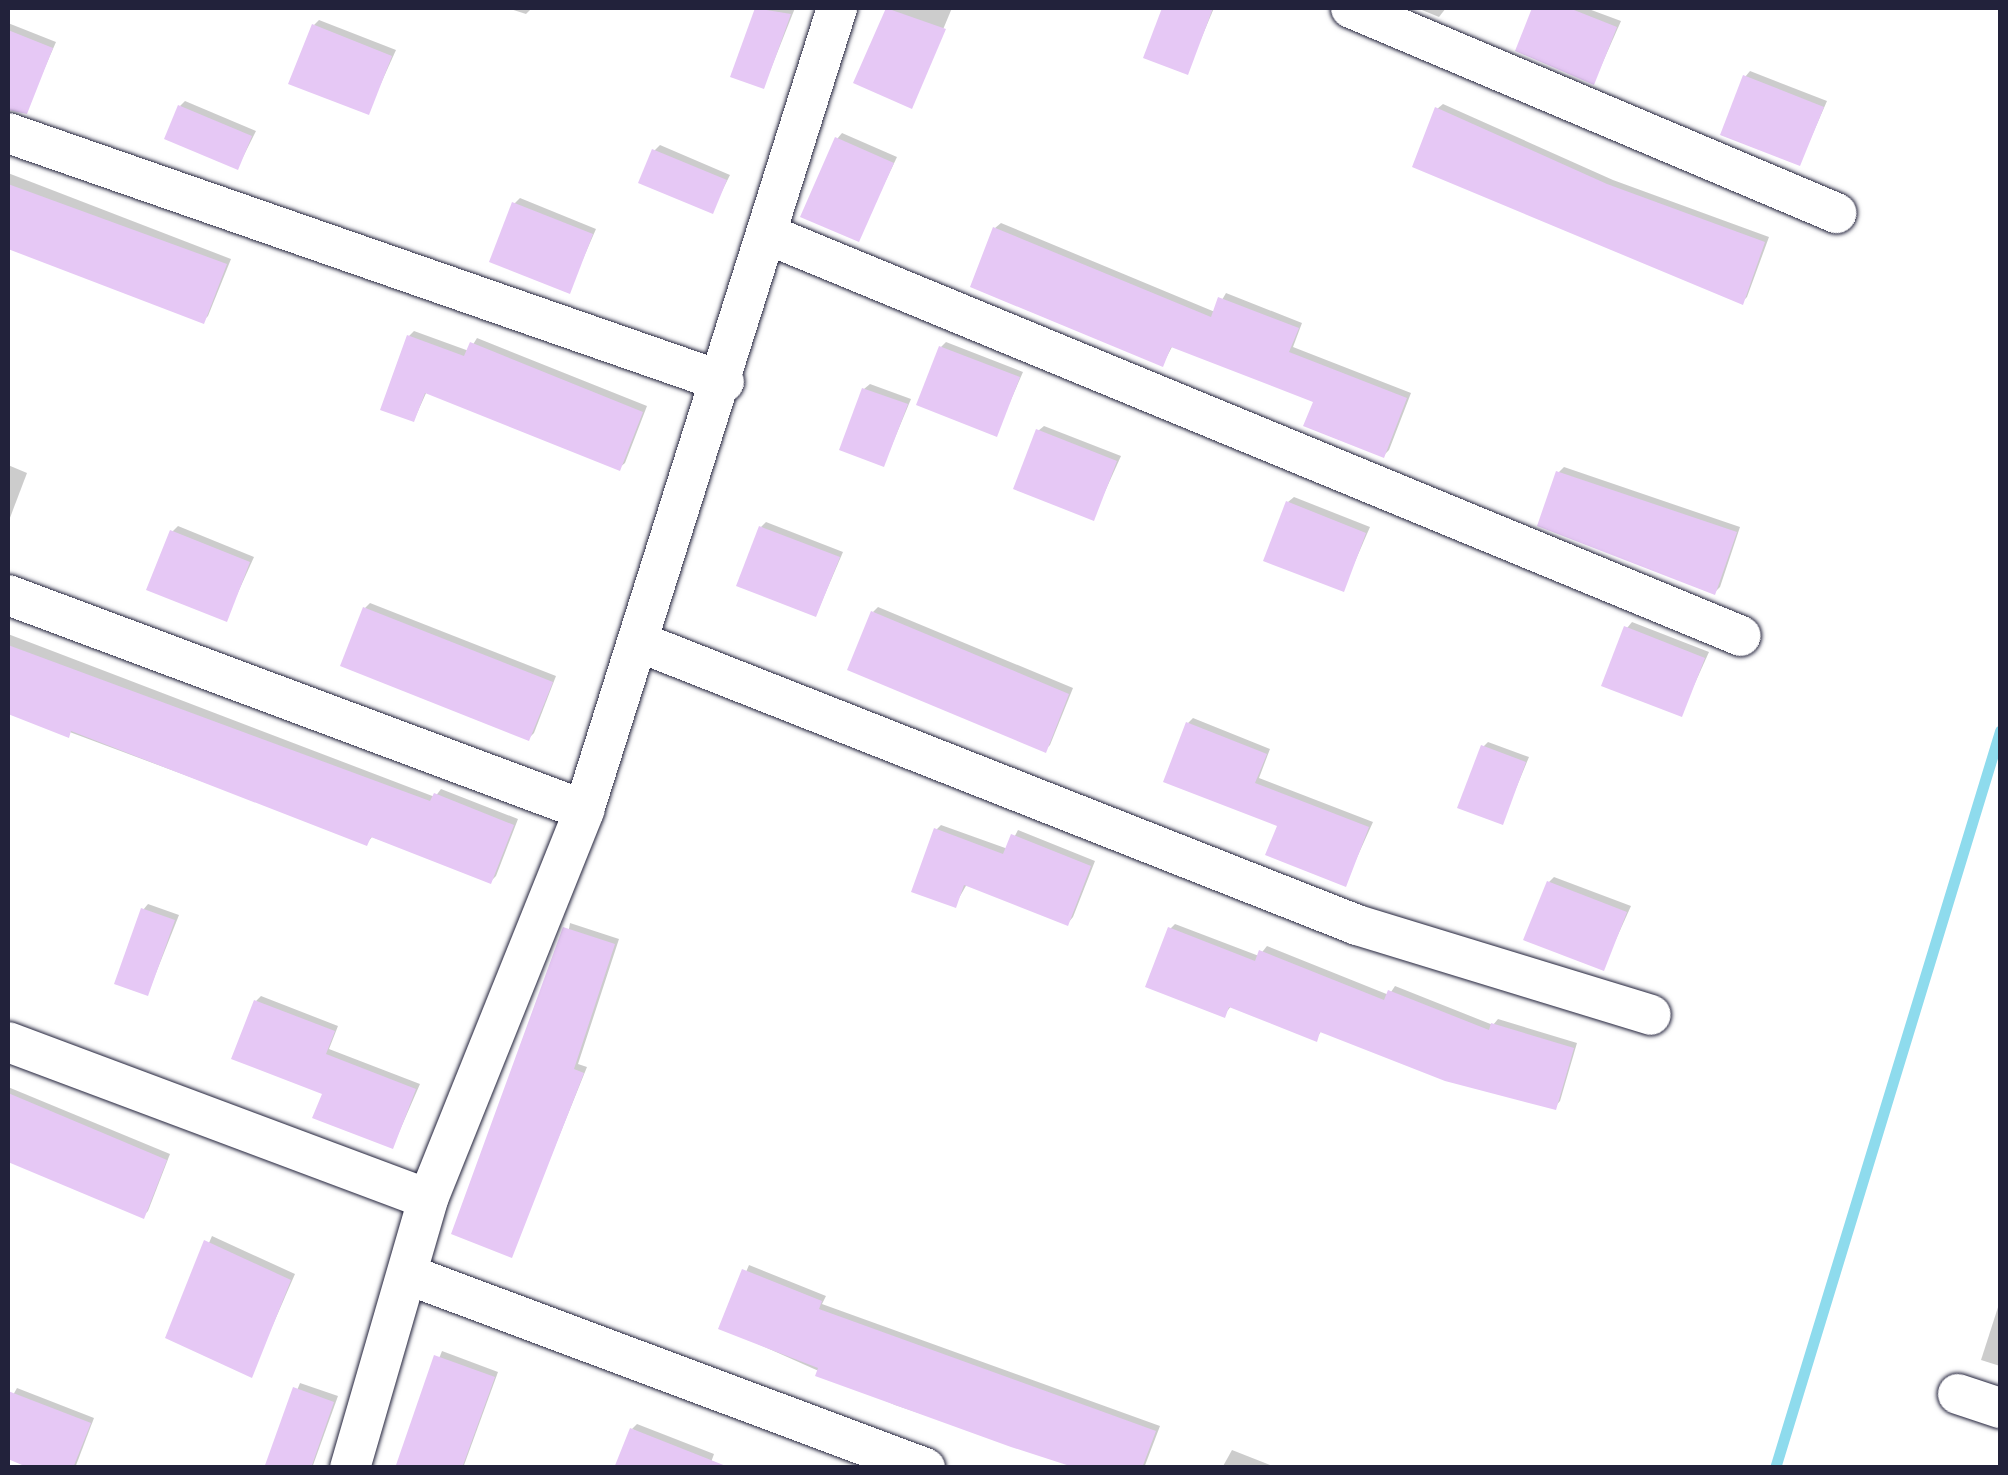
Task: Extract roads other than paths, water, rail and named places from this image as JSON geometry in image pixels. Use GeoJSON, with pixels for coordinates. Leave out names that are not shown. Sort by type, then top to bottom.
{"type":"FeatureCollection","features":[{"type":"Feature","properties":{"kind":"street"},"geometry":{"type":"LineString","coordinates":[[350,1468],[428,1200],[584,810],[724,382],[837,8]]}},
{"type":"Feature","properties":{"kind":"street"},"geometry":{"type":"LineString","coordinates":[[1351,8],[1836,213]]}},
{"type":"Feature","properties":{"kind":"street"},"geometry":{"type":"LineString","coordinates":[[8,133],[724,382]]}},
{"type":"Feature","properties":{"kind":"street"},"geometry":{"type":"LineString","coordinates":[[769,235],[1742,636]]}},
{"type":"Feature","properties":{"kind":"street"},"geometry":{"type":"LineString","coordinates":[[8,595],[584,810]]}},
{"type":"Feature","properties":{"kind":"street"},"geometry":{"type":"LineString","coordinates":[[639,642],[1358,925],[1651,1015]]}},
{"type":"Feature","properties":{"kind":"street"},"geometry":{"type":"LineString","coordinates":[[8,1042],[428,1200]]}},
{"type":"Feature","properties":{"kind":"street"},"geometry":{"type":"LineString","coordinates":[[408,1275],[925,1468]]}},
{"type":"Feature","properties":{"kind":"street"},"geometry":{"type":"LineString","coordinates":[[1958,1394],[2000,1408]]}},
{"type":"Feature","properties":{"kind":"waterway"},"geometry":{"type":"LineString","coordinates":[[1775,1468],[2000,731]]}}]}
